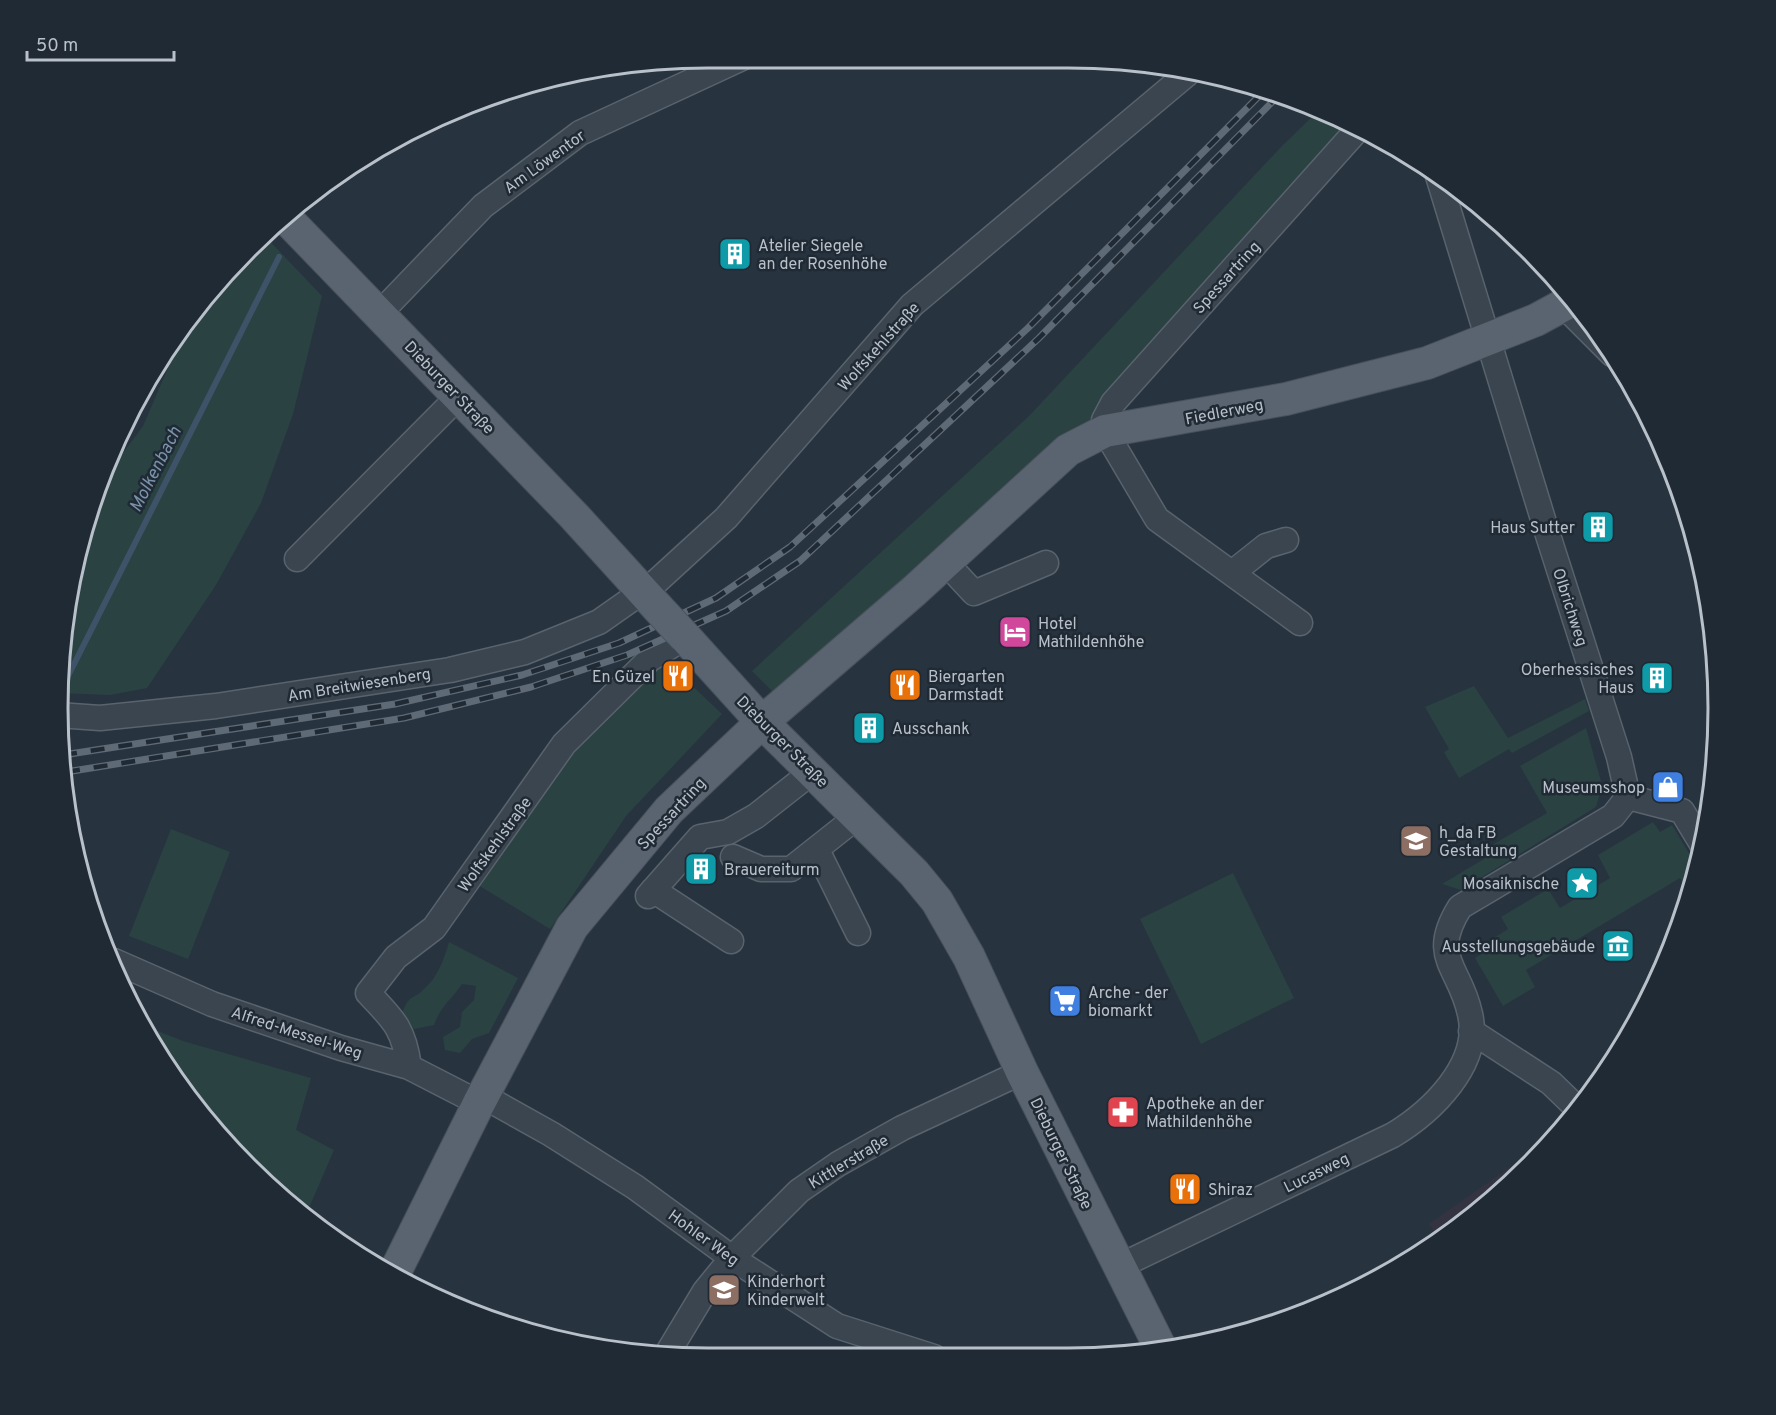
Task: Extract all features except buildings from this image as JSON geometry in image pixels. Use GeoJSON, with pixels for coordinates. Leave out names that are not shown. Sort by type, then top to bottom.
{"type":"FeatureCollection","features":[{"type":"Feature","properties":{"kind":"main road","name":"Dieburger Straße"},"geometry":{"type":"LineString","coordinates":[[290,222],[459,396],[762,722],[914,873],[937,901],[969,957],[1022,1072],[1157,1341]]}},
{"type":"Feature","properties":{"kind":"main road","name":"Fiedlerweg"},"geometry":{"type":"LineString","coordinates":[[1068,450],[1105,431],[1286,399],[1427,363],[1487,331],[1536,320],[1565,304]]}},
{"type":"Feature","properties":{"kind":"main road","name":"Spessartring"},"geometry":{"type":"LineString","coordinates":[[397,1267],[481,1099],[572,927],[669,810],[762,722],[946,562],[1068,450]]}},
{"type":"Feature","properties":{"kind":"street","name":"Am Löwentor"},"geometry":{"type":"LineString","coordinates":[[379,314],[483,206],[580,133],[720,68]]}},
{"type":"Feature","properties":{"kind":"street","name":"Wolfskehlstraße"},"geometry":{"type":"LineString","coordinates":[[650,599],[726,518],[912,305],[1182,78]]}},
{"type":"Feature","properties":{"kind":"street","name":"Spessartring"},"geometry":{"type":"LineString","coordinates":[[1105,431],[1104,420],[1113,403],[1354,135]]}},
{"type":"Feature","properties":{"kind":"street","name":"Olbrichweg"},"geometry":{"type":"LineString","coordinates":[[1442,188],[1546,529],[1619,757],[1628,797]]}},
{"type":"Feature","properties":{"kind":"street"},"geometry":{"type":"LineString","coordinates":[[297,559],[459,396]]}},
{"type":"Feature","properties":{"kind":"street"},"geometry":{"type":"LineString","coordinates":[[1105,431],[1157,519],[1300,623]]}},
{"type":"Feature","properties":{"kind":"street"},"geometry":{"type":"LineString","coordinates":[[1232,573],[1266,546],[1286,540]]}},
{"type":"Feature","properties":{"kind":"street"},"geometry":{"type":"LineString","coordinates":[[946,562],[974,593],[1046,563]]}},
{"type":"Feature","properties":{"kind":"street","name":"Am Breitwiesenberg"},"geometry":{"type":"LineString","coordinates":[[68,716],[100,718],[216,706],[450,670],[525,651],[650,599]]}},
{"type":"Feature","properties":{"kind":"street","name":"Wolfskehlstraße"},"geometry":{"type":"LineString","coordinates":[[410,1067],[406,1046],[398,1025],[368,993],[396,957],[434,928],[564,744],[650,659],[685,637]]}},
{"type":"Feature","properties":{"kind":"street"},"geometry":{"type":"LineString","coordinates":[[731,941],[650,893],[700,837],[728,832],[756,816],[812,772]]}},
{"type":"Feature","properties":{"kind":"street"},"geometry":{"type":"LineString","coordinates":[[1571,1103],[1551,1083],[1471,1031],[1467,1004],[1445,950],[1450,924],[1460,907],[1613,816],[1628,797],[1682,811],[1696,834]]}},
{"type":"Feature","properties":{"kind":"street"},"geometry":{"type":"LineString","coordinates":[[733,857],[761,869],[791,869],[858,816]]}},
{"type":"Feature","properties":{"kind":"street"},"geometry":{"type":"LineString","coordinates":[[817,850],[858,933]]}},
{"type":"Feature","properties":{"kind":"street","name":"Alfred-Messel-Weg"},"geometry":{"type":"LineString","coordinates":[[122,964],[212,1004],[341,1048],[410,1067],[481,1099]]}},
{"type":"Feature","properties":{"kind":"street","name":"Lucasweg"},"geometry":{"type":"LineString","coordinates":[[1118,1267],[1393,1135],[1419,1119],[1457,1073],[1467,1051],[1471,1031]]}},
{"type":"Feature","properties":{"kind":"street","name":"Kittlerstraße"},"geometry":{"type":"LineString","coordinates":[[672,1346],[705,1291],[732,1258],[799,1191],[838,1164],[902,1128],[1022,1072]]}},
{"type":"Feature","properties":{"kind":"street","name":"Hohler Weg"},"geometry":{"type":"LineString","coordinates":[[481,1099],[551,1134],[635,1186],[732,1258],[837,1326],[906,1348]]}},
{"type":"Feature","properties":{"kind":"shaded area"},"geometry":{"type":"Polygon","coordinates":[[[1523,1158],[1490,1189],[1435,1232],[1429,1224],[1523,1158]]]}},
{"type":"Feature","properties":{"kind":"green space"},"geometry":{"type":"Polygon","coordinates":[[[1313,116],[1353,135],[1113,403],[774,693],[752,671],[1029,416],[1281,147],[1313,116]]]}},
{"type":"Feature","properties":{"kind":"green space"},"geometry":{"type":"Polygon","coordinates":[[[270,241],[322,296],[293,414],[261,503],[216,585],[147,688],[110,695],[68,693],[73,624],[89,542],[101,502],[117,461],[143,426],[168,363],[175,352],[200,318],[226,286],[270,241]]]}},
{"type":"Feature","properties":{"kind":"green space"},"geometry":{"type":"Polygon","coordinates":[[[665,660],[722,714],[626,816],[550,929],[478,885],[566,761],[665,660]]]}},
{"type":"Feature","properties":{"kind":"green space"},"geometry":{"type":"Polygon","coordinates":[[[1474,686],[1508,738],[1585,699],[1589,711],[1512,753],[1509,749],[1459,778],[1444,752],[1449,749],[1425,707],[1474,686]]]}},
{"type":"Feature","properties":{"kind":"green space"},"geometry":{"type":"Polygon","coordinates":[[[1586,728],[1602,785],[1596,807],[1461,890],[1442,884],[1489,856],[1485,849],[1547,813],[1520,766],[1586,728]]]}},
{"type":"Feature","properties":{"kind":"green space"},"geometry":{"type":"Polygon","coordinates":[[[1653,822],[1660,832],[1672,825],[1691,856],[1684,884],[1680,878],[1526,970],[1535,987],[1503,1006],[1475,958],[1487,950],[1484,944],[1508,929],[1501,917],[1548,889],[1560,908],[1610,878],[1598,855],[1653,822]]]}},
{"type":"Feature","properties":{"kind":"green space"},"geometry":{"type":"Polygon","coordinates":[[[171,829],[230,852],[188,959],[129,936],[171,829]]]}},
{"type":"Feature","properties":{"kind":"green space"},"geometry":{"type":"Polygon","coordinates":[[[1233,873],[1294,998],[1201,1044],[1140,919],[1233,873]]]}},
{"type":"Feature","properties":{"kind":"green space"},"geometry":{"type":"Polygon","coordinates":[[[449,942],[518,978],[489,1033],[472,1039],[460,1053],[445,1050],[443,1037],[460,1027],[462,1012],[474,1000],[476,986],[462,984],[443,1008],[434,1025],[414,1029],[402,1013],[409,1000],[420,993],[437,973],[449,942]]]}},
{"type":"Feature","properties":{"kind":"green space"},"geometry":{"type":"Polygon","coordinates":[[[154,1030],[183,1041],[311,1078],[296,1130],[334,1150],[309,1208],[255,1160],[226,1129],[175,1063],[154,1030]]]}},
{"type":"Feature","properties":{"kind":"waterway","name":"Molkenbach"},"geometry":{"type":"LineString","coordinates":[[69,675],[279,257]]}},
{"type":"Feature","properties":{"kind":"railway"},"geometry":{"type":"LineString","coordinates":[[69,754],[395,704],[522,675],[619,643],[716,598],[790,547],[1028,328],[1259,96]]}},
{"type":"Feature","properties":{"kind":"railway"},"geometry":{"type":"LineString","coordinates":[[71,771],[404,718],[531,687],[627,655],[726,611],[800,561],[1039,338],[1273,101]]}},
{"type":"Feature","properties":{"kind":"place","name":"Atelier Siegele an der Rosenhöhe"},"geometry":{"type":"Point","coordinates":[735,254]}},
{"type":"Feature","properties":{"kind":"place","name":"Haus Sutter"},"geometry":{"type":"Point","coordinates":[1598,527]}},
{"type":"Feature","properties":{"kind":"place","name":"Hotel Mathildenhöhe"},"geometry":{"type":"Point","coordinates":[1015,632]}},
{"type":"Feature","properties":{"kind":"place","name":"En Güzel"},"geometry":{"type":"Point","coordinates":[678,676]}},
{"type":"Feature","properties":{"kind":"place","name":"Oberhessisches Haus"},"geometry":{"type":"Point","coordinates":[1657,678]}},
{"type":"Feature","properties":{"kind":"place","name":"Biergarten Darmstadt"},"geometry":{"type":"Point","coordinates":[905,685]}},
{"type":"Feature","properties":{"kind":"place","name":"Ausschank"},"geometry":{"type":"Point","coordinates":[869,728]}},
{"type":"Feature","properties":{"kind":"place","name":"Museumsshop"},"geometry":{"type":"Point","coordinates":[1668,787]}},
{"type":"Feature","properties":{"kind":"place","name":"h_da FB Gestaltung"},"geometry":{"type":"Point","coordinates":[1416,841]}},
{"type":"Feature","properties":{"kind":"place","name":"Brauereiturm"},"geometry":{"type":"Point","coordinates":[701,869]}},
{"type":"Feature","properties":{"kind":"place","name":"Mosaiknische"},"geometry":{"type":"Point","coordinates":[1582,883]}},
{"type":"Feature","properties":{"kind":"place","name":"Ausstellungsgebäude"},"geometry":{"type":"Point","coordinates":[1618,946]}},
{"type":"Feature","properties":{"kind":"place","name":"Arche - der biomarkt"},"geometry":{"type":"Point","coordinates":[1065,1001]}},
{"type":"Feature","properties":{"kind":"place","name":"Apotheke an der Mathildenhöhe"},"geometry":{"type":"Point","coordinates":[1123,1112]}},
{"type":"Feature","properties":{"kind":"place","name":"Shiraz"},"geometry":{"type":"Point","coordinates":[1185,1189]}},
{"type":"Feature","properties":{"kind":"place","name":"Kinderhort Kinderwelt"},"geometry":{"type":"Point","coordinates":[724,1290]}}]}
